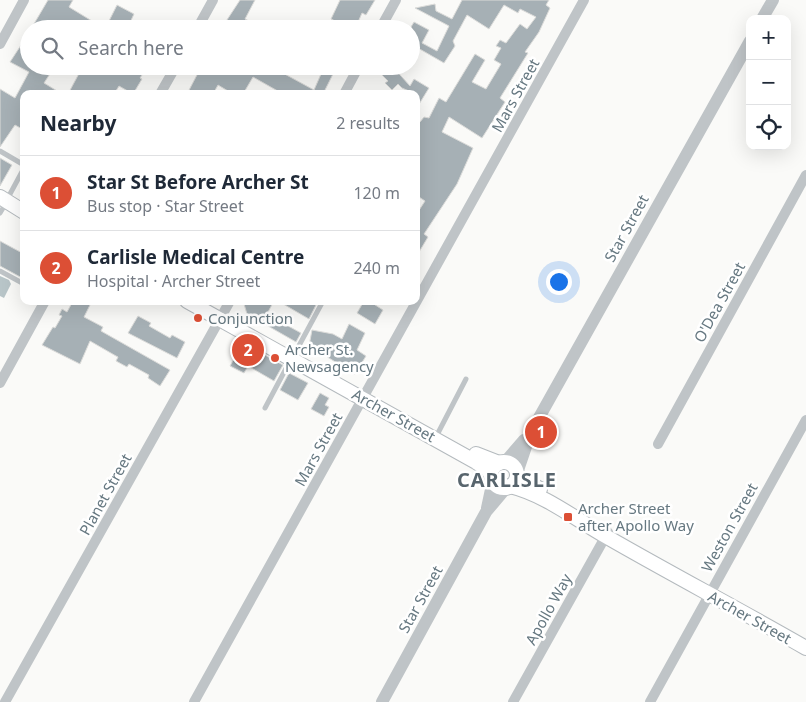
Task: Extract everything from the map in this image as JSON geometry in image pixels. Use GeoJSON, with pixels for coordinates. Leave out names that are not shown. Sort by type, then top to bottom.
{"type":"FeatureCollection","features":[{"type":"Feature","properties":{"kind":"main road"},"geometry":{"type":"LineString","coordinates":[[3,199],[20,201]]}},
{"type":"Feature","properties":{"kind":"main road"},"geometry":{"type":"LineString","coordinates":[[3,199],[20,210]]}},
{"type":"Feature","properties":{"kind":"main road","name":"Archer Street"},"geometry":{"type":"LineString","coordinates":[[202,305],[224,311]]}},
{"type":"Feature","properties":{"kind":"main road","name":"Archer Street"},"geometry":{"type":"LineString","coordinates":[[211,305],[224,311],[293,356],[476,462],[487,469],[492,478]]}},
{"type":"Feature","properties":{"kind":"main road","name":"Archer Street"},"geometry":{"type":"LineString","coordinates":[[365,396],[483,458],[502,463]]}},
{"type":"Feature","properties":{"kind":"main road"},"geometry":{"type":"LineString","coordinates":[[502,463],[513,465],[513,480],[499,486],[492,478],[493,469],[502,463]]}},
{"type":"Feature","properties":{"kind":"main road","name":"Archer Street"},"geometry":{"type":"LineString","coordinates":[[513,480],[711,591],[806,640]]}},
{"type":"Feature","properties":{"kind":"main road","name":"Archer Street"},"geometry":{"type":"LineString","coordinates":[[711,591],[806,648]]}},
{"type":"Feature","properties":{"kind":"street"},"geometry":{"type":"LineString","coordinates":[[0,44],[24,0]]}},
{"type":"Feature","properties":{"kind":"street"},"geometry":{"type":"LineString","coordinates":[[202,20],[213,0]]}},
{"type":"Feature","properties":{"kind":"street"},"geometry":{"type":"LineString","coordinates":[[385,20],[396,0]]}},
{"type":"Feature","properties":{"kind":"street","name":"Mars Street"},"geometry":{"type":"LineString","coordinates":[[420,297],[584,0]]}},
{"type":"Feature","properties":{"kind":"street"},"geometry":{"type":"LineString","coordinates":[[764,15],[773,0]]}},
{"type":"Feature","properties":{"kind":"street","name":"Star Street"},"geometry":{"type":"LineString","coordinates":[[382,702],[486,512],[513,480],[531,432],[746,48]]}},
{"type":"Feature","properties":{"kind":"street"},"geometry":{"type":"LineString","coordinates":[[162,90],[171,75]]}},
{"type":"Feature","properties":{"kind":"street"},"geometry":{"type":"LineString","coordinates":[[346,90],[354,75]]}},
{"type":"Feature","properties":{"kind":"street","name":"O'Dea Street"},"geometry":{"type":"LineString","coordinates":[[658,444],[806,175]]}},
{"type":"Feature","properties":{"kind":"street"},"geometry":{"type":"LineString","coordinates":[[0,383],[43,305]]}},
{"type":"Feature","properties":{"kind":"street","name":"Mars Street"},"geometry":{"type":"LineString","coordinates":[[194,702],[415,305]]}},
{"type":"Feature","properties":{"kind":"street","name":"Planet Street"},"geometry":{"type":"LineString","coordinates":[[5,702],[224,311]]}},
{"type":"Feature","properties":{"kind":"street","name":"Weston Street"},"geometry":{"type":"LineString","coordinates":[[650,702],[806,420]]}},
{"type":"Feature","properties":{"kind":"street","name":"Star Street"},"geometry":{"type":"LineString","coordinates":[[502,463],[531,432]]}},
{"type":"Feature","properties":{"kind":"street","name":"Star Street"},"geometry":{"type":"LineString","coordinates":[[486,512],[492,478]]}},
{"type":"Feature","properties":{"kind":"street","name":"Apollo Way"},"geometry":{"type":"LineString","coordinates":[[513,702],[607,534]]}},
{"type":"Feature","properties":{"kind":"lane"},"geometry":{"type":"LineString","coordinates":[[0,151],[20,164]]}},
{"type":"Feature","properties":{"kind":"lane"},"geometry":{"type":"LineString","coordinates":[[3,199],[20,172]]}},
{"type":"Feature","properties":{"kind":"lane"},"geometry":{"type":"LineString","coordinates":[[0,271],[20,282]]}},
{"type":"Feature","properties":{"kind":"lane"},"geometry":{"type":"LineString","coordinates":[[265,408],[321,305]]}},
{"type":"Feature","properties":{"kind":"lane"},"geometry":{"type":"LineString","coordinates":[[438,433],[466,379]]}},
{"type":"Feature","properties":{"kind":"shaded area"},"geometry":{"type":"Polygon","coordinates":[[[0,276],[9,280],[11,284],[4,298],[0,296],[0,276]]]}},
{"type":"Feature","properties":{"kind":"building"},"geometry":{"type":"Polygon","coordinates":[[[48,0],[73,0],[69,7],[90,20],[36,20],[48,0]]]}},
{"type":"Feature","properties":{"kind":"building"},"geometry":{"type":"Polygon","coordinates":[[[240,0],[255,0],[245,19],[247,20],[227,20],[240,0]]]}},
{"type":"Feature","properties":{"kind":"building"},"geometry":{"type":"Polygon","coordinates":[[[340,0],[375,0],[366,15],[362,13],[359,20],[331,19],[340,0]]]}},
{"type":"Feature","properties":{"kind":"building"},"geometry":{"type":"Polygon","coordinates":[[[462,0],[549,0],[546,5],[550,8],[539,32],[525,52],[528,53],[500,98],[505,102],[482,138],[449,117],[442,132],[473,148],[457,184],[424,234],[428,237],[420,250],[420,209],[425,201],[420,198],[420,122],[424,117],[429,118],[439,98],[446,102],[475,54],[485,60],[472,82],[486,89],[501,64],[494,60],[501,48],[496,46],[500,40],[506,43],[520,24],[527,29],[536,17],[520,9],[518,13],[504,5],[489,29],[467,15],[453,41],[455,46],[444,63],[420,49],[420,25],[429,30],[422,43],[437,51],[449,26],[415,8],[435,4],[436,11],[452,19],[462,0]]]}},
{"type":"Feature","properties":{"kind":"building"},"geometry":{"type":"Polygon","coordinates":[[[117,5],[134,14],[131,20],[110,20],[117,5]]]}},
{"type":"Feature","properties":{"kind":"building"},"geometry":{"type":"Polygon","coordinates":[[[20,47],[20,67],[10,62],[20,47]]]}},
{"type":"Feature","properties":{"kind":"building"},"geometry":{"type":"Polygon","coordinates":[[[27,75],[49,75],[44,83],[55,90],[20,90],[20,128],[15,125],[0,147],[0,89],[15,98],[27,75]]]}},
{"type":"Feature","properties":{"kind":"building"},"geometry":{"type":"Polygon","coordinates":[[[78,75],[142,75],[140,78],[142,79],[135,90],[126,90],[119,86],[116,90],[70,90],[78,75]]]}},
{"type":"Feature","properties":{"kind":"building"},"geometry":{"type":"Polygon","coordinates":[[[197,75],[286,75],[314,90],[276,90],[253,77],[245,90],[226,90],[218,85],[215,90],[189,90],[197,75]]]}},
{"type":"Feature","properties":{"kind":"building"},"geometry":{"type":"Polygon","coordinates":[[[321,75],[332,75],[325,90],[314,90],[321,75]]]}},
{"type":"Feature","properties":{"kind":"building"},"geometry":{"type":"Polygon","coordinates":[[[382,75],[400,75],[410,86],[414,79],[429,88],[420,103],[420,90],[407,90],[398,84],[392,90],[385,83],[388,81],[382,75]]]}},
{"type":"Feature","properties":{"kind":"building"},"geometry":{"type":"Polygon","coordinates":[[[0,158],[12,165],[0,186],[0,158]]]}},
{"type":"Feature","properties":{"kind":"building"},"geometry":{"type":"Polygon","coordinates":[[[0,241],[20,252],[20,277],[0,266],[0,241]]]}},
{"type":"Feature","properties":{"kind":"building"},"geometry":{"type":"Polygon","coordinates":[[[71,305],[90,305],[84,317],[103,327],[101,331],[170,370],[160,386],[148,378],[149,375],[129,364],[127,367],[116,361],[118,357],[90,341],[80,364],[42,345],[62,316],[59,315],[62,309],[67,312],[71,305]]]}},
{"type":"Feature","properties":{"kind":"building"},"geometry":{"type":"Polygon","coordinates":[[[244,305],[272,305],[268,312],[271,314],[270,316],[301,333],[296,342],[247,314],[244,305]]]}},
{"type":"Feature","properties":{"kind":"building"},"geometry":{"type":"Polygon","coordinates":[[[285,305],[316,305],[309,319],[285,305]]]}},
{"type":"Feature","properties":{"kind":"building"},"geometry":{"type":"Polygon","coordinates":[[[362,305],[375,305],[383,310],[375,324],[357,313],[362,305]]]}},
{"type":"Feature","properties":{"kind":"building"},"geometry":{"type":"Polygon","coordinates":[[[138,316],[151,323],[149,326],[170,338],[172,335],[185,342],[177,358],[128,333],[138,316]]]}},
{"type":"Feature","properties":{"kind":"building"},"geometry":{"type":"Polygon","coordinates":[[[349,324],[365,333],[357,350],[366,356],[355,374],[324,355],[327,350],[309,346],[312,330],[333,334],[342,339],[349,324]]]}},
{"type":"Feature","properties":{"kind":"building"},"geometry":{"type":"Polygon","coordinates":[[[243,343],[283,365],[274,381],[248,366],[244,373],[230,366],[243,343]]]}},
{"type":"Feature","properties":{"kind":"building"},"geometry":{"type":"Polygon","coordinates":[[[289,373],[308,383],[298,400],[280,390],[289,373]]]}},
{"type":"Feature","properties":{"kind":"building"},"geometry":{"type":"Polygon","coordinates":[[[320,393],[329,398],[325,405],[329,407],[324,416],[311,409],[320,393]]]}},
{"type":"Feature","properties":{"kind":"place","name":"Conjunction"},"geometry":{"type":"Point","coordinates":[198,318]}},
{"type":"Feature","properties":{"kind":"place","name":"Carlisle Medical Centre"},"geometry":{"type":"Point","coordinates":[248,350]}},
{"type":"Feature","properties":{"kind":"place","name":"Archer St. Newsagency"},"geometry":{"type":"Point","coordinates":[275,358]}},
{"type":"Feature","properties":{"kind":"place","name":"Star St Before Archer St"},"geometry":{"type":"Point","coordinates":[541,432]}},
{"type":"Feature","properties":{"kind":"place","name":"Archer Street after Apollo Way"},"geometry":{"type":"Point","coordinates":[568,517]}},
{"type":"Feature","properties":{"kind":"district","name":"CARLISLE"},"geometry":{"type":"Point","coordinates":[507,479]}}]}
